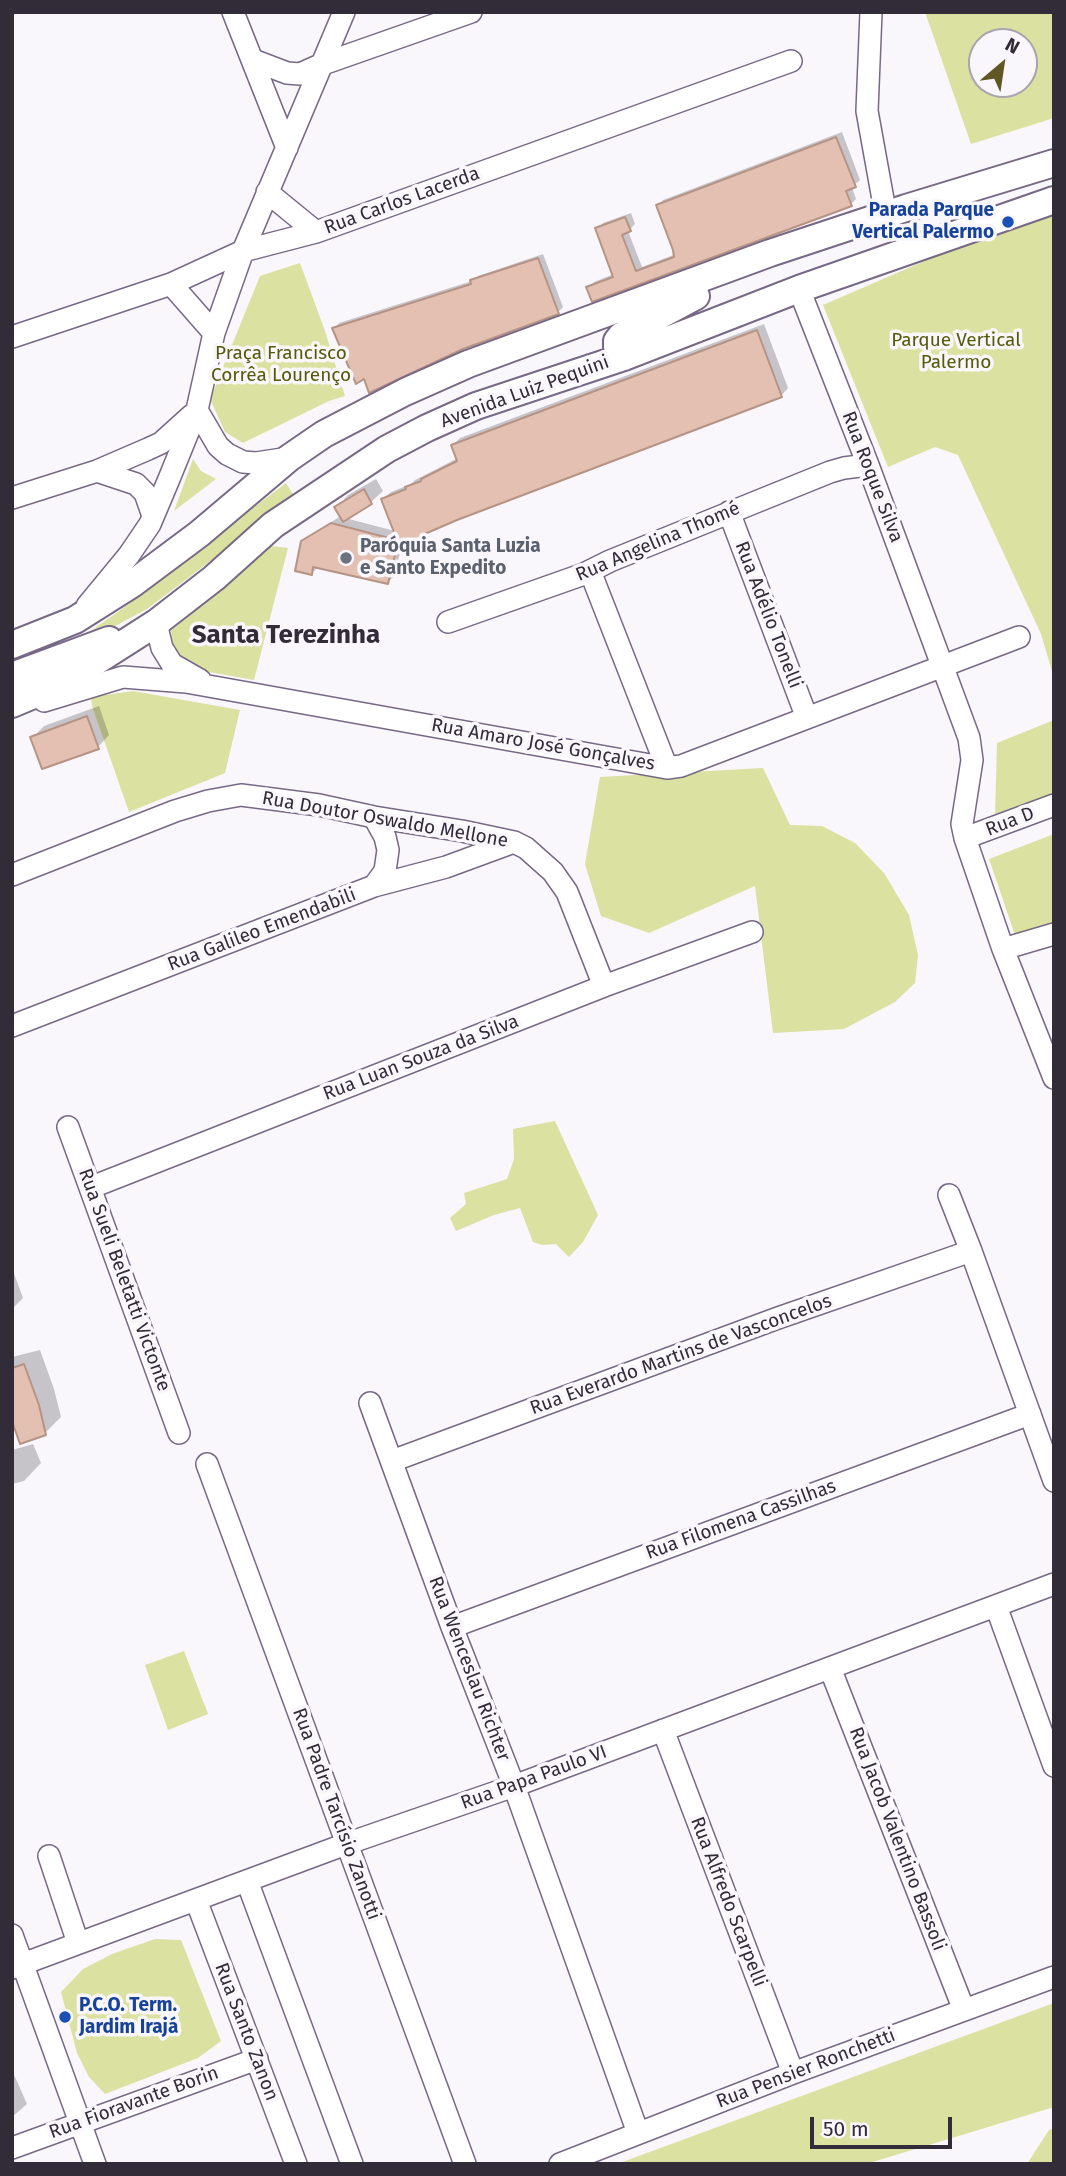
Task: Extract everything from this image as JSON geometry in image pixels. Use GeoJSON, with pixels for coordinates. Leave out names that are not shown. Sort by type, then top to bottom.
{"type":"FeatureCollection","features":[{"type":"Feature","properties":{"kind":"main road"},"geometry":{"type":"LineString","coordinates":[[12,645],[75,620],[132,584],[199,534],[289,458],[365,411],[468,364],[770,253],[1054,163]]}},
{"type":"Feature","properties":{"kind":"main road","name":"Avenida Luiz Pequini"},"geometry":{"type":"LineString","coordinates":[[12,704],[62,683],[156,623],[214,578],[273,525],[387,449],[427,428],[476,406],[624,356],[799,289],[1054,200]]}},
{"type":"Feature","properties":{"kind":"main road"},"geometry":{"type":"LineString","coordinates":[[624,356],[617,347],[621,336],[754,265],[770,253]]}},
{"type":"Feature","properties":{"kind":"main road"},"geometry":{"type":"LineString","coordinates":[[12,676],[156,623]]}},
{"type":"Feature","properties":{"kind":"street"},"geometry":{"type":"LineString","coordinates":[[233,12],[287,148]]}},
{"type":"Feature","properties":{"kind":"street"},"geometry":{"type":"LineString","coordinates":[[75,620],[129,555],[150,524],[197,410],[214,333],[243,250],[344,12]]}},
{"type":"Feature","properties":{"kind":"street"},"geometry":{"type":"LineString","coordinates":[[253,60],[287,73],[300,74],[471,12]]}},
{"type":"Feature","properties":{"kind":"street"},"geometry":{"type":"LineString","coordinates":[[871,12],[867,111],[886,216]]}},
{"type":"Feature","properties":{"kind":"street","name":"Rua Carlos Lacerda"},"geometry":{"type":"LineString","coordinates":[[12,337],[171,284],[243,250],[316,232],[790,61]]}},
{"type":"Feature","properties":{"kind":"street"},"geometry":{"type":"LineString","coordinates":[[267,192],[316,232]]}},
{"type":"Feature","properties":{"kind":"street"},"geometry":{"type":"LineString","coordinates":[[171,284],[214,333]]}},
{"type":"Feature","properties":{"kind":"street","name":"Rua Roque Silva"},"geometry":{"type":"LineString","coordinates":[[799,289],[868,465],[972,752],[962,824],[965,838],[1003,949],[1051,1066]]}},
{"type":"Feature","properties":{"kind":"street"},"geometry":{"type":"LineString","coordinates":[[197,410],[218,446],[227,454],[256,463],[289,458]]}},
{"type":"Feature","properties":{"kind":"street"},"geometry":{"type":"LineString","coordinates":[[12,498],[97,471],[160,443],[197,410]]}},
{"type":"Feature","properties":{"kind":"street","name":"Rua Angelina Thomé"},"geometry":{"type":"LineString","coordinates":[[448,622],[590,571],[830,472],[868,465]]}},
{"type":"Feature","properties":{"kind":"street"},"geometry":{"type":"LineString","coordinates":[[97,471],[136,484],[145,493],[153,516]]}},
{"type":"Feature","properties":{"kind":"street","name":"Rua Adélio Tonelli"},"geometry":{"type":"LineString","coordinates":[[729,512],[807,718]]}},
{"type":"Feature","properties":{"kind":"street"},"geometry":{"type":"LineString","coordinates":[[590,571],[667,768]]}},
{"type":"Feature","properties":{"kind":"street","name":"Rua Amaro José Gonçalves"},"geometry":{"type":"LineString","coordinates":[[156,623],[162,648],[172,664],[214,688]]}},
{"type":"Feature","properties":{"kind":"street","name":"Rua Amaro José Gonçalves"},"geometry":{"type":"LineString","coordinates":[[12,711],[123,677],[186,682],[667,768],[1019,637]]}},
{"type":"Feature","properties":{"kind":"street","name":"Rua Doutor Oswaldo Mellone"},"geometry":{"type":"LineString","coordinates":[[12,875],[174,811],[227,797],[253,795],[462,831],[514,842],[546,864],[567,892],[604,986]]}},
{"type":"Feature","properties":{"kind":"street","name":"Rua D"},"geometry":{"type":"LineString","coordinates":[[965,838],[1054,805]]}},
{"type":"Feature","properties":{"kind":"street"},"geometry":{"type":"LineString","coordinates":[[374,817],[387,841],[388,850],[385,871],[374,886]]}},
{"type":"Feature","properties":{"kind":"street","name":"Rua Galileo Emendabili"},"geometry":{"type":"LineString","coordinates":[[12,1026],[374,886],[446,867],[514,842]]}},
{"type":"Feature","properties":{"kind":"street","name":"Rua Luan Souza da Silva"},"geometry":{"type":"LineString","coordinates":[[92,1187],[604,986],[752,932]]}},
{"type":"Feature","properties":{"kind":"street"},"geometry":{"type":"LineString","coordinates":[[1003,949],[1054,934]]}},
{"type":"Feature","properties":{"kind":"street","name":"Rua Sueli Beletatti Victonte"},"geometry":{"type":"LineString","coordinates":[[68,1127],[92,1187],[179,1433]]}},
{"type":"Feature","properties":{"kind":"street"},"geometry":{"type":"LineString","coordinates":[[949,1195],[1054,1481]]}},
{"type":"Feature","properties":{"kind":"street","name":"Rua Everardo Martins de Vasconcelos"},"geometry":{"type":"LineString","coordinates":[[392,1461],[778,1318],[971,1251]]}},
{"type":"Feature","properties":{"kind":"street","name":"Rua Wenceslau Richter"},"geometry":{"type":"LineString","coordinates":[[370,1403],[514,1786],[638,2133]]}},
{"type":"Feature","properties":{"kind":"street","name":"Rua Filomena Cassilhas"},"geometry":{"type":"LineString","coordinates":[[452,1627],[1030,1414]]}},
{"type":"Feature","properties":{"kind":"street","name":"Rua Padre Tarcísio Zanotti"},"geometry":{"type":"LineString","coordinates":[[207,1464],[465,2163]]}},
{"type":"Feature","properties":{"kind":"street","name":"Rua Papa Paulo VI"},"geometry":{"type":"LineString","coordinates":[[18,1966],[346,1844],[514,1786],[1054,1584]]}},
{"type":"Feature","properties":{"kind":"street"},"geometry":{"type":"LineString","coordinates":[[996,1606],[1053,1759]]}},
{"type":"Feature","properties":{"kind":"street","name":"Rua Jacob Valentino Bassoli"},"geometry":{"type":"LineString","coordinates":[[830,1668],[964,2010]]}},
{"type":"Feature","properties":{"kind":"street","name":"Rua Alfredo Scarpelli"},"geometry":{"type":"LineString","coordinates":[[663,1730],[793,2073]]}},
{"type":"Feature","properties":{"kind":"street"},"geometry":{"type":"LineString","coordinates":[[49,1856],[78,1943]]}},
{"type":"Feature","properties":{"kind":"street"},"geometry":{"type":"LineString","coordinates":[[247,1881],[352,2164]]}},
{"type":"Feature","properties":{"kind":"street","name":"Rua Santo Zanon"},"geometry":{"type":"LineString","coordinates":[[196,1900],[296,2164]]}},
{"type":"Feature","properties":{"kind":"street"},"geometry":{"type":"LineString","coordinates":[[12,1935],[18,1966],[95,2164]]}},
{"type":"Feature","properties":{"kind":"street","name":"Rua Pensier Ronchetti"},"geometry":{"type":"LineString","coordinates":[[560,2164],[793,2073],[1054,1977]]}},
{"type":"Feature","properties":{"kind":"street","name":"Rua Fioravante Borin"},"geometry":{"type":"LineString","coordinates":[[12,2148],[257,2059]]}},
{"type":"Feature","properties":{"kind":"green space"},"geometry":{"type":"Polygon","coordinates":[[[925,12],[1054,12],[1054,118],[971,144],[925,12]]]}},
{"type":"Feature","properties":{"kind":"green space","name":"Parque Vertical Palermo"},"geometry":{"type":"Polygon","coordinates":[[[1054,205],[1054,678],[1041,634],[958,455],[935,447],[888,467],[823,305],[1054,205]]]}},
{"type":"Feature","properties":{"kind":"green space","name":"Praça Francisco Corrêa Lourenço"},"geometry":{"type":"Polygon","coordinates":[[[300,263],[345,396],[329,401],[243,443],[225,432],[210,399],[260,276],[300,263]]]}},
{"type":"Feature","properties":{"kind":"green space"},"geometry":{"type":"Polygon","coordinates":[[[193,459],[201,471],[216,479],[174,511],[193,459]]]}},
{"type":"Feature","properties":{"kind":"green space"},"geometry":{"type":"Polygon","coordinates":[[[286,483],[295,497],[147,609],[91,639],[38,660],[85,635],[129,604],[219,531],[286,483]]]}},
{"type":"Feature","properties":{"kind":"green space"},"geometry":{"type":"Polygon","coordinates":[[[271,546],[288,548],[254,680],[209,672],[179,659],[171,631],[271,546]]]}},
{"type":"Feature","properties":{"kind":"green space"},"geometry":{"type":"Polygon","coordinates":[[[133,691],[240,710],[225,773],[129,812],[91,697],[133,691]]]}},
{"type":"Feature","properties":{"kind":"green space"},"geometry":{"type":"Polygon","coordinates":[[[1054,720],[1054,795],[995,816],[997,743],[1054,720]]]}},
{"type":"Feature","properties":{"kind":"green space"},"geometry":{"type":"Polygon","coordinates":[[[763,768],[790,825],[822,826],[855,843],[884,873],[909,915],[918,955],[915,983],[895,1002],[844,1029],[773,1033],[755,886],[649,933],[601,916],[585,864],[600,777],[763,768]]]}},
{"type":"Feature","properties":{"kind":"green space"},"geometry":{"type":"Polygon","coordinates":[[[1054,834],[1054,922],[1015,935],[989,859],[1054,834]]]}},
{"type":"Feature","properties":{"kind":"green space"},"geometry":{"type":"Polygon","coordinates":[[[555,1121],[598,1215],[583,1242],[569,1257],[556,1244],[542,1245],[533,1242],[520,1208],[494,1215],[456,1231],[450,1218],[466,1204],[464,1193],[507,1179],[514,1159],[513,1129],[555,1121]]]}},
{"type":"Feature","properties":{"kind":"green space"},"geometry":{"type":"Polygon","coordinates":[[[184,1651],[208,1714],[168,1730],[145,1665],[184,1651]]]}},
{"type":"Feature","properties":{"kind":"green space"},"geometry":{"type":"Polygon","coordinates":[[[155,1939],[181,1940],[221,2041],[198,2058],[105,2094],[89,2077],[77,2053],[61,1992],[83,1969],[112,1954],[155,1939]]]}},
{"type":"Feature","properties":{"kind":"green space"},"geometry":{"type":"Polygon","coordinates":[[[1054,2003],[1054,2107],[866,2164],[617,2164],[1054,2003]]]}},
{"type":"Feature","properties":{"kind":"green space"},"geometry":{"type":"Polygon","coordinates":[[[1054,2128],[1054,2164],[1027,2164],[1049,2130],[1054,2128]]]}},
{"type":"Feature","properties":{"kind":"building"},"geometry":{"type":"Polygon","coordinates":[[[836,137],[856,187],[846,191],[852,206],[592,302],[586,287],[613,277],[595,228],[625,217],[631,231],[622,235],[636,271],[674,257],[656,205],[836,137]]]}},
{"type":"Feature","properties":{"kind":"building"},"geometry":{"type":"Polygon","coordinates":[[[538,258],[559,314],[463,349],[369,393],[364,379],[356,384],[332,328],[471,284],[470,280],[538,258]]]}},
{"type":"Feature","properties":{"kind":"building"},"geometry":{"type":"Polygon","coordinates":[[[757,330],[782,397],[457,520],[420,536],[421,539],[399,546],[398,542],[388,584],[313,567],[312,575],[295,571],[301,541],[331,523],[397,540],[381,499],[406,489],[405,487],[457,461],[451,445],[757,330]]]}},
{"type":"Feature","properties":{"kind":"building"},"geometry":{"type":"Polygon","coordinates":[[[364,489],[372,504],[343,522],[334,507],[364,489]]]}},
{"type":"Feature","properties":{"kind":"building"},"geometry":{"type":"Polygon","coordinates":[[[87,716],[99,749],[42,769],[30,737],[87,716]]]}},
{"type":"Feature","properties":{"kind":"building"},"geometry":{"type":"Polygon","coordinates":[[[24,1364],[39,1405],[46,1435],[20,1444],[12,1421],[12,1368],[24,1364]]]}},
{"type":"Feature","properties":{"kind":"place","name":"Parada Parque Vertical Palermo"},"geometry":{"type":"Point","coordinates":[1008,222]}},
{"type":"Feature","properties":{"kind":"place","name":"Paróquia Santa Luzia e Santo Expedito"},"geometry":{"type":"Point","coordinates":[346,558]}},
{"type":"Feature","properties":{"kind":"place","name":"P.C.O. Term. Jardim Irajá"},"geometry":{"type":"Point","coordinates":[65,2017]}},
{"type":"Feature","properties":{"kind":"district","name":"Santa Terezinha"},"geometry":{"type":"Point","coordinates":[286,636]}}]}
